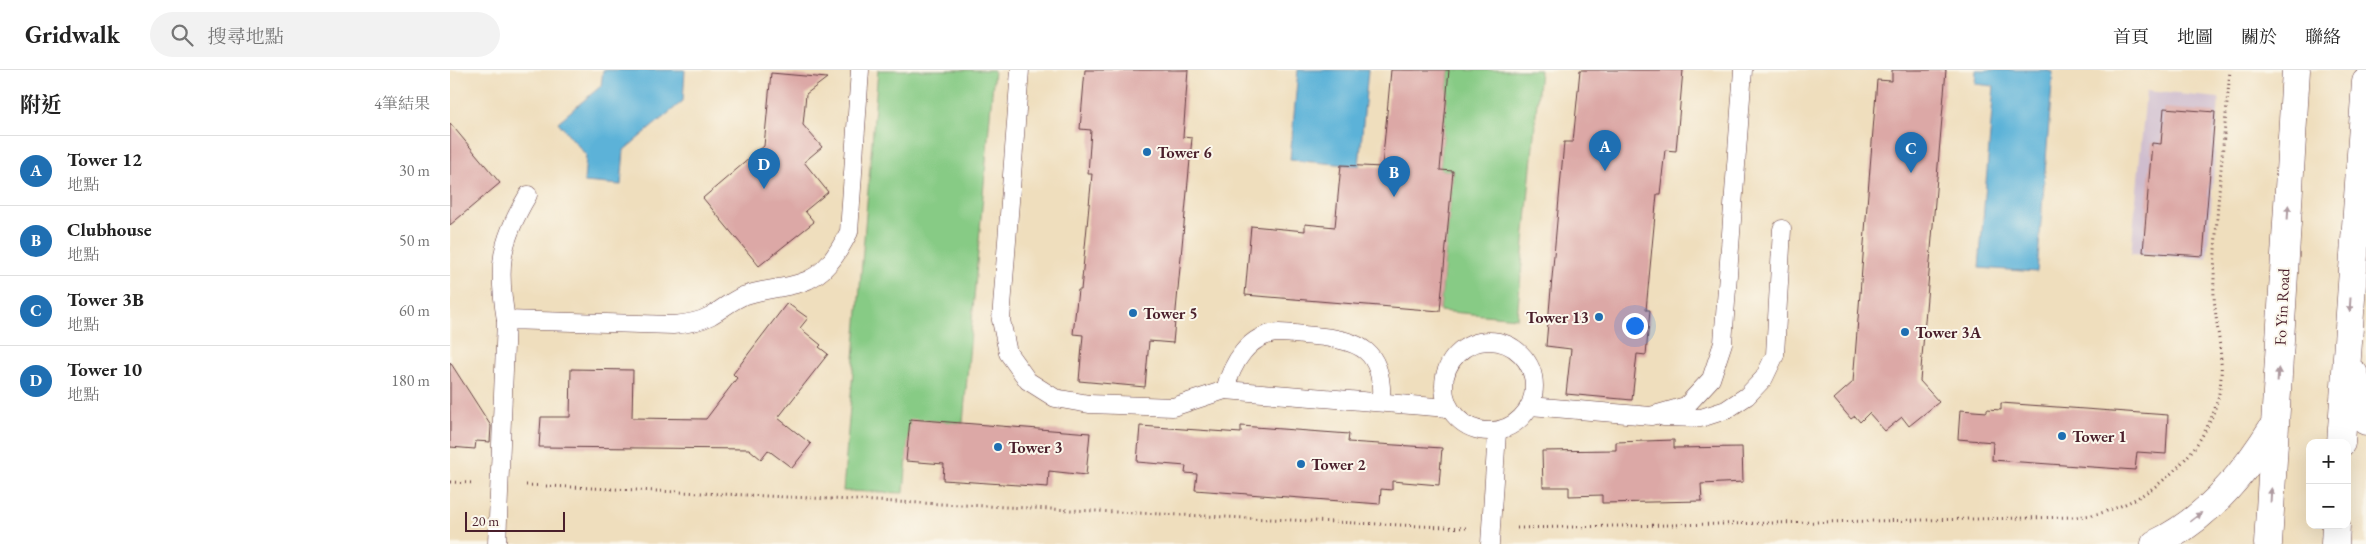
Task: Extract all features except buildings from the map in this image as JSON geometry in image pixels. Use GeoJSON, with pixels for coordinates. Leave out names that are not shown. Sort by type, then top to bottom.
{"type":"FeatureCollection","features":[{"type":"Feature","properties":{"kind":"street","name":"Fo Yin Road"},"geometry":{"type":"LineString","coordinates":[[2268,544],[2296,70]]}},
{"type":"Feature","properties":{"kind":"street"},"geometry":{"type":"LineString","coordinates":[[2341,439],[2366,82]]}},
{"type":"Feature","properties":{"kind":"street"},"geometry":{"type":"LineString","coordinates":[[2348,341],[2360,403],[2366,421]]}},
{"type":"Feature","properties":{"kind":"street"},"geometry":{"type":"LineString","coordinates":[[2155,544],[2176,532],[2204,511],[2230,486],[2252,461],[2276,423]]}},
{"type":"Feature","properties":{"kind":"street"},"geometry":{"type":"LineString","coordinates":[[2335,544],[2336,529]]}},
{"type":"Feature","properties":{"kind":"lane"},"geometry":{"type":"LineString","coordinates":[[506,320],[673,325],[691,323],[708,318],[740,297],[759,291],[802,283],[822,271],[839,253],[848,232],[860,70]]}},
{"type":"Feature","properties":{"kind":"lane"},"geometry":{"type":"LineString","coordinates":[[1020,70],[1001,320],[1008,353],[1028,381],[1056,398],[1089,404],[1173,407],[1225,390],[1448,408]]}},
{"type":"Feature","properties":{"kind":"lane"},"geometry":{"type":"LineString","coordinates":[[1650,416],[1686,406],[1712,378],[1723,343],[1743,70]]}},
{"type":"Feature","properties":{"kind":"lane"},"geometry":{"type":"LineString","coordinates":[[497,544],[506,320],[500,288],[502,255],[511,223],[528,194]]}},
{"type":"Feature","properties":{"kind":"lane"},"geometry":{"type":"LineString","coordinates":[[1530,406],[1676,419],[1701,418],[1726,410],[1747,396],[1764,378],[1775,355],[1782,229]]}},
{"type":"Feature","properties":{"kind":"lane"},"geometry":{"type":"LineString","coordinates":[[1225,390],[1230,370],[1242,352],[1258,340],[1278,333],[1340,338],[1360,346],[1375,361],[1380,374],[1382,381],[1381,402]]}},
{"type":"Feature","properties":{"kind":"lane"},"geometry":{"type":"LineString","coordinates":[[1495,341],[1509,345],[1529,365],[1534,378],[1534,393],[1530,406],[1522,418],[1510,427],[1497,432],[1482,432],[1468,428],[1457,420],[1448,408],[1444,395],[1443,380],[1451,361],[1467,346],[1495,341]]}},
{"type":"Feature","properties":{"kind":"lane"},"geometry":{"type":"LineString","coordinates":[[1490,544],[1497,432]]}},
{"type":"Feature","properties":{"kind":"shaded area"},"geometry":{"type":"Polygon","coordinates":[[[2146,91],[2219,98],[2207,259],[2131,254],[2146,91]]]}},
{"type":"Feature","properties":{"kind":"green space"},"geometry":{"type":"Polygon","coordinates":[[[878,70],[994,70],[963,423],[910,420],[904,493],[843,491],[878,70]]]}},
{"type":"Feature","properties":{"kind":"green space"},"geometry":{"type":"Polygon","coordinates":[[[1449,70],[1540,70],[1517,318],[1440,311],[1453,171],[1440,170],[1449,70]]]}},
{"type":"Feature","properties":{"kind":"water"},"geometry":{"type":"Polygon","coordinates":[[[603,70],[685,70],[683,101],[624,150],[621,185],[584,182],[586,155],[558,122],[601,86],[603,70]]]}},
{"type":"Feature","properties":{"kind":"water"},"geometry":{"type":"Polygon","coordinates":[[[1298,70],[1368,70],[1359,166],[1290,160],[1298,70]]]}},
{"type":"Feature","properties":{"kind":"water"},"geometry":{"type":"Polygon","coordinates":[[[1976,70],[2044,70],[2053,72],[2037,272],[1979,268],[1994,86],[1975,84],[1976,70]]]}},
{"type":"Feature","properties":{"kind":"place","name":"Tower 6"},"geometry":{"type":"Point","coordinates":[1147,152]}},
{"type":"Feature","properties":{"kind":"place","name":"Tower 12"},"geometry":{"type":"Point","coordinates":[1605,171]}},
{"type":"Feature","properties":{"kind":"place","name":"Tower 3B"},"geometry":{"type":"Point","coordinates":[1911,173]}},
{"type":"Feature","properties":{"kind":"place","name":"Tower 10"},"geometry":{"type":"Point","coordinates":[764,189]}},
{"type":"Feature","properties":{"kind":"place","name":"Clubhouse"},"geometry":{"type":"Point","coordinates":[1394,197]}},
{"type":"Feature","properties":{"kind":"place","name":"Tower 5"},"geometry":{"type":"Point","coordinates":[1133,313]}},
{"type":"Feature","properties":{"kind":"place","name":"Tower 13"},"geometry":{"type":"Point","coordinates":[1599,317]}},
{"type":"Feature","properties":{"kind":"place","name":"Tower 3A"},"geometry":{"type":"Point","coordinates":[1905,332]}},
{"type":"Feature","properties":{"kind":"place","name":"Tower 1"},"geometry":{"type":"Point","coordinates":[2062,436]}},
{"type":"Feature","properties":{"kind":"place","name":"Tower 3"},"geometry":{"type":"Point","coordinates":[998,447]}},
{"type":"Feature","properties":{"kind":"place","name":"Tower 2"},"geometry":{"type":"Point","coordinates":[1301,464]}}]}
